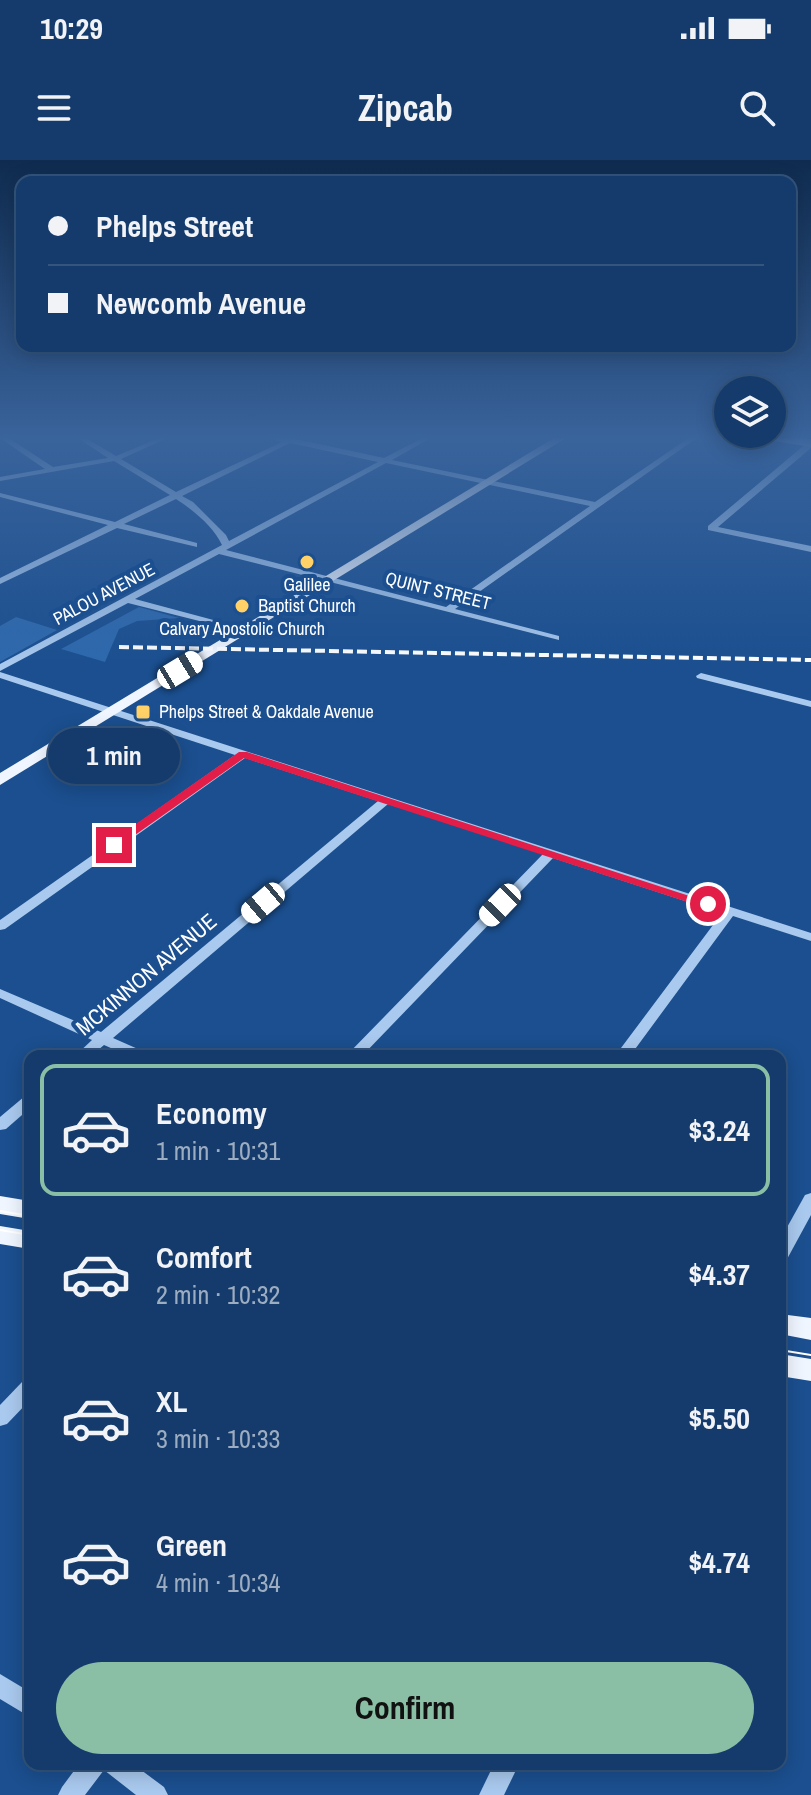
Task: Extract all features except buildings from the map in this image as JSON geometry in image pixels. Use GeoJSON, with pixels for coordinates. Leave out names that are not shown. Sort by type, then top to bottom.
{"type":"FeatureCollection","features":[{"type":"Feature","properties":{"kind":"main road"},"geometry":{"type":"LineString","coordinates":[[0,780],[440,511]]}},
{"type":"Feature","properties":{"kind":"main road"},"geometry":{"type":"LineString","coordinates":[[0,1205],[24,1209]]}},
{"type":"Feature","properties":{"kind":"main road"},"geometry":{"type":"LineString","coordinates":[[0,1235],[24,1239]]}},
{"type":"Feature","properties":{"kind":"main road"},"geometry":{"type":"LineString","coordinates":[[786,1325],[811,1329]]}},
{"type":"Feature","properties":{"kind":"main road"},"geometry":{"type":"LineString","coordinates":[[786,1366],[811,1370]]}},
{"type":"Feature","properties":{"kind":"street"},"geometry":{"type":"LineString","coordinates":[[63,511],[194,545]]}},
{"type":"Feature","properties":{"kind":"street"},"geometry":{"type":"LineString","coordinates":[[0,581],[145,511]]}},
{"type":"Feature","properties":{"kind":"street"},"geometry":{"type":"LineString","coordinates":[[197,511],[223,537],[222,548]]}},
{"type":"Feature","properties":{"kind":"street","name":"PALOU AVENUE"},"geometry":{"type":"LineString","coordinates":[[0,668],[292,511]]}},
{"type":"Feature","properties":{"kind":"street"},"geometry":{"type":"LineString","coordinates":[[447,610],[587,511]]}},
{"type":"Feature","properties":{"kind":"street"},"geometry":{"type":"LineString","coordinates":[[731,511],[711,528],[811,549]]}},
{"type":"Feature","properties":{"kind":"street","name":"QUINT STREET"},"geometry":{"type":"LineString","coordinates":[[222,548],[328,580],[556,638]]}},
{"type":"Feature","properties":{"kind":"street"},"geometry":{"type":"LineString","coordinates":[[128,600],[244,631]]}},
{"type":"Feature","properties":{"kind":"street"},"geometry":{"type":"LineString","coordinates":[[0,675],[811,937]]}},
{"type":"Feature","properties":{"kind":"street"},"geometry":{"type":"LineString","coordinates":[[701,676],[811,704]]}},
{"type":"Feature","properties":{"kind":"street"},"geometry":{"type":"LineString","coordinates":[[0,926],[243,754]]}},
{"type":"Feature","properties":{"kind":"street","name":"MCKINNON AVENUE"},"geometry":{"type":"LineString","coordinates":[[89,1050],[385,801]]}},
{"type":"Feature","properties":{"kind":"street"},"geometry":{"type":"LineString","coordinates":[[359,1050],[550,854]]}},
{"type":"Feature","properties":{"kind":"street"},"geometry":{"type":"LineString","coordinates":[[626,1050],[730,911]]}},
{"type":"Feature","properties":{"kind":"street"},"geometry":{"type":"LineString","coordinates":[[0,993],[128,1050]]}},
{"type":"Feature","properties":{"kind":"street"},"geometry":{"type":"LineString","coordinates":[[0,1125],[24,1105]]}},
{"type":"Feature","properties":{"kind":"street"},"geometry":{"type":"LineString","coordinates":[[786,1245],[811,1199]]}},
{"type":"Feature","properties":{"kind":"street"},"geometry":{"type":"LineString","coordinates":[[0,1418],[24,1393]]}},
{"type":"Feature","properties":{"kind":"street"},"geometry":{"type":"LineString","coordinates":[[0,1685],[24,1702]]}},
{"type":"Feature","properties":{"kind":"street"},"geometry":{"type":"LineString","coordinates":[[70,1795],[89,1770]]}},
{"type":"Feature","properties":{"kind":"street"},"geometry":{"type":"LineString","coordinates":[[121,1770],[156,1795]]}},
{"type":"Feature","properties":{"kind":"street"},"geometry":{"type":"LineString","coordinates":[[491,1795],[504,1770]]}},
{"type":"Feature","properties":{"kind":"shaded area"},"geometry":{"type":"Polygon","coordinates":[[[139,607],[179,618],[137,621],[119,629],[105,662],[61,649],[139,607]]]}},
{"type":"Feature","properties":{"kind":"shaded area"},"geometry":{"type":"Polygon","coordinates":[[[16,617],[57,630],[0,662],[0,626],[16,617]]]}},
{"type":"Feature","properties":{"kind":"tram line"},"geometry":{"type":"LineString","coordinates":[[0,1211],[24,1215]]}},
{"type":"Feature","properties":{"kind":"tram line"},"geometry":{"type":"LineString","coordinates":[[0,1230],[24,1234]]}},
{"type":"Feature","properties":{"kind":"tram line"},"geometry":{"type":"LineString","coordinates":[[786,1351],[811,1355]]}},
{"type":"Feature","properties":{"kind":"railway"},"geometry":{"type":"LineString","coordinates":[[119,647],[811,660]]}},
{"type":"Feature","properties":{"kind":"place","name":"Galilee Baptist Church"},"geometry":{"type":"Point","coordinates":[307,562]}},
{"type":"Feature","properties":{"kind":"place","name":"Calvary Apostolic Church"},"geometry":{"type":"Point","coordinates":[242,606]}},
{"type":"Feature","properties":{"kind":"place","name":"Phelps Street & Oakdale Avenue"},"geometry":{"type":"Point","coordinates":[143,712]}},
{"type":"Feature","properties":{"kind":"route"},"geometry":{"type":"LineString","coordinates":[[114,845],[243,754],[708,904]]}}]}
